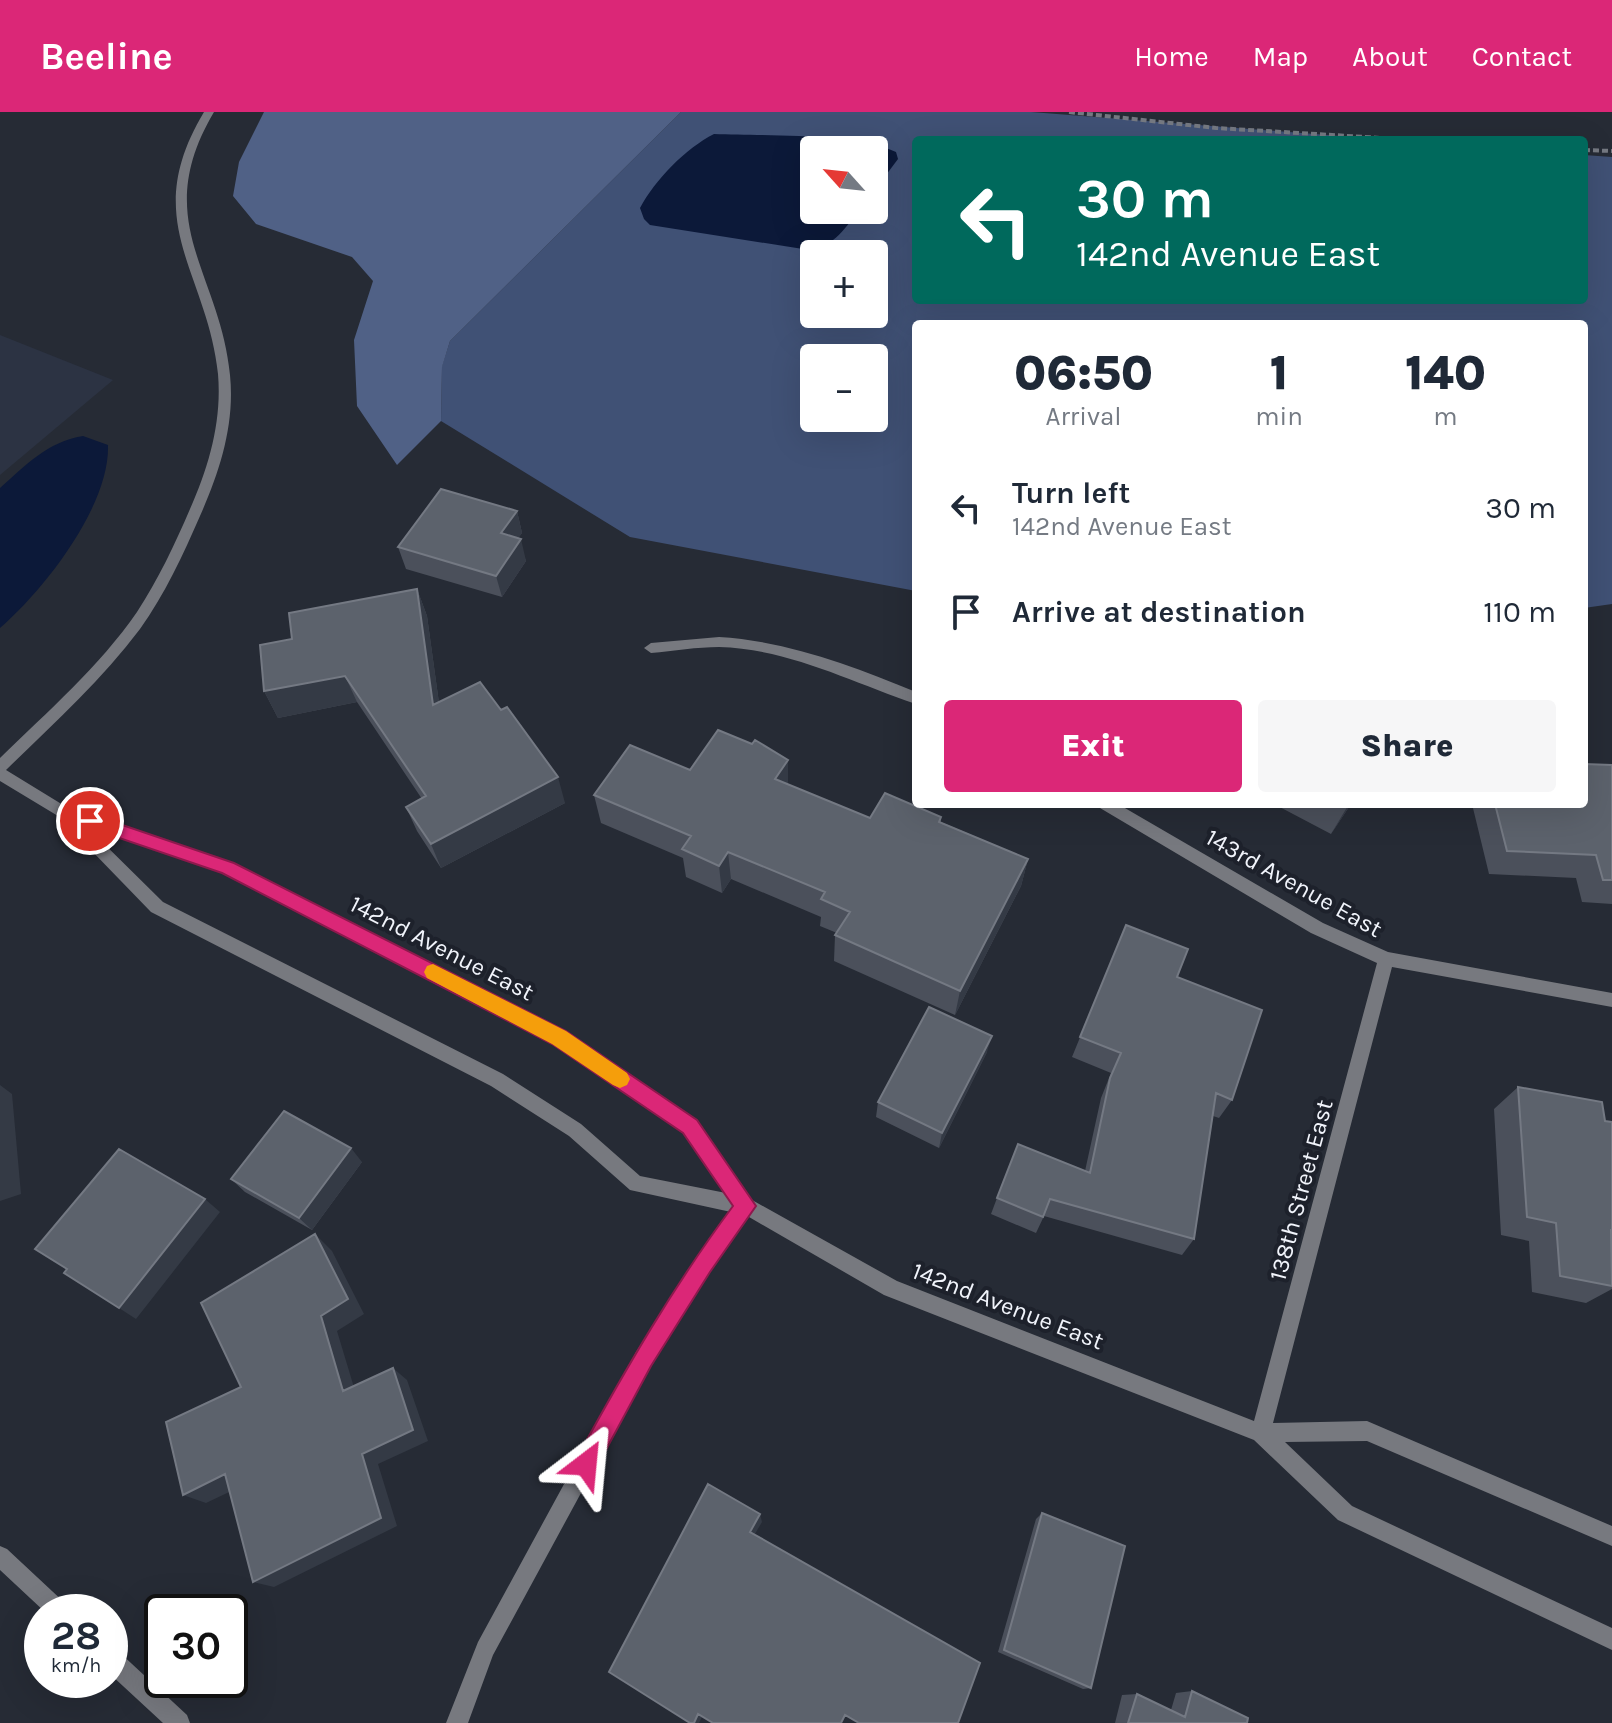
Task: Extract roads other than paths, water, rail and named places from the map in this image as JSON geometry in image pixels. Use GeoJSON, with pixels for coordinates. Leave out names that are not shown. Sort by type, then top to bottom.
{"type":"FeatureCollection","features":[{"type":"Feature","properties":{"kind":"street"},"geometry":{"type":"LineString","coordinates":[[0,767],[110,656],[135,625],[170,567],[214,471],[225,393],[224,380],[219,339],[184,238],[181,193],[191,151],[209,112]]}},
{"type":"Feature","properties":{"kind":"street"},"geometry":{"type":"LineString","coordinates":[[651,648],[720,641],[764,648],[830,666],[912,697]]}},
{"type":"Feature","properties":{"kind":"street","name":"142nd Avenue East"},"geometry":{"type":"LineString","coordinates":[[0,774],[63,812],[228,868],[559,1038],[690,1127],[746,1206]]}},
{"type":"Feature","properties":{"kind":"street","name":"143rd Avenue East"},"geometry":{"type":"LineString","coordinates":[[1112,808],[1317,928],[1386,959],[1612,1000]]}},
{"type":"Feature","properties":{"kind":"street","name":"142nd Avenue East"},"geometry":{"type":"LineString","coordinates":[[63,812],[157,907],[497,1080],[575,1130],[636,1184],[746,1206],[891,1288],[1261,1433],[1345,1513],[1612,1639]]}},
{"type":"Feature","properties":{"kind":"street","name":"138th Street East"},"geometry":{"type":"LineString","coordinates":[[1261,1433],[1386,959]]}},
{"type":"Feature","properties":{"kind":"street"},"geometry":{"type":"LineString","coordinates":[[457,1723],[485,1649],[643,1359],[703,1264],[746,1206]]}},
{"type":"Feature","properties":{"kind":"street","name":"142nd Avenue East"},"geometry":{"type":"LineString","coordinates":[[1261,1433],[1367,1431],[1612,1536]]}},
{"type":"Feature","properties":{"kind":"street"},"geometry":{"type":"LineString","coordinates":[[0,1556],[41,1594]]}},
{"type":"Feature","properties":{"kind":"street"},"geometry":{"type":"LineString","coordinates":[[128,1676],[179,1723]]}}]}
